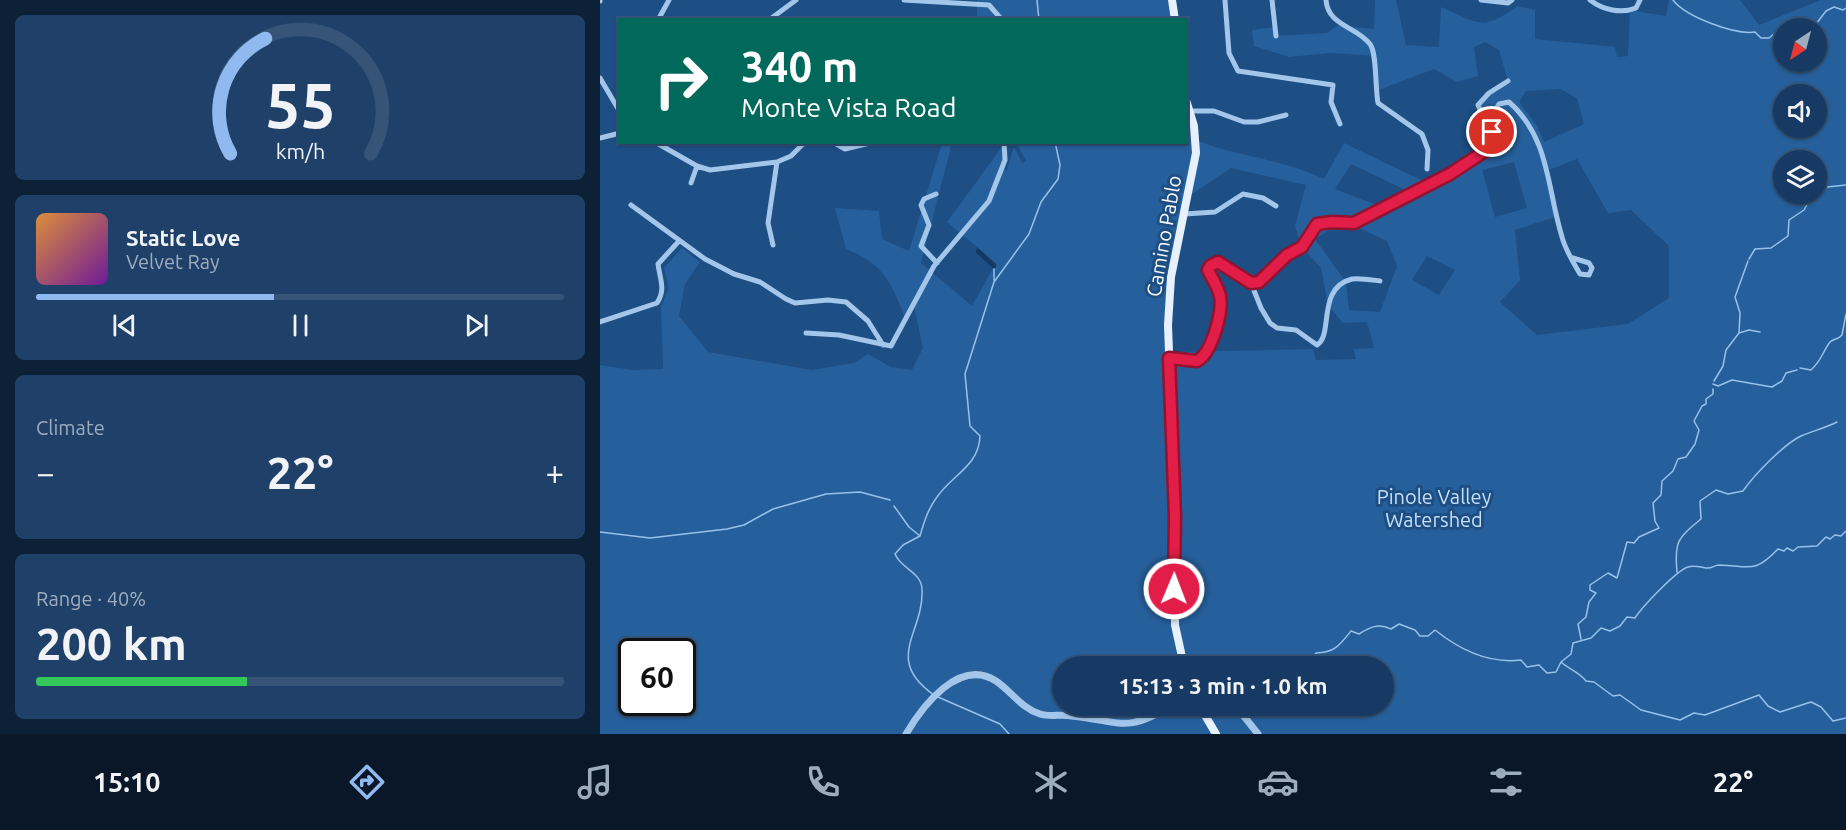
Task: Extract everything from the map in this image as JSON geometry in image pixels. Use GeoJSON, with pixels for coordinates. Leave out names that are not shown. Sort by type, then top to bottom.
{"type":"FeatureCollection","features":[{"type":"Feature","properties":{"kind":"main road"},"geometry":{"type":"LineString","coordinates":[[1173,0],[1174,18]]}},
{"type":"Feature","properties":{"kind":"main road","name":"Camino Pablo"},"geometry":{"type":"LineString","coordinates":[[1182,656],[1175,625],[1175,516],[1168,298],[1196,153],[1188,106]]}},
{"type":"Feature","properties":{"kind":"main road"},"geometry":{"type":"LineString","coordinates":[[1205,716],[1215,734]]}},
{"type":"Feature","properties":{"kind":"street"},"geometry":{"type":"LineString","coordinates":[[659,18],[669,0]]}},
{"type":"Feature","properties":{"kind":"street"},"geometry":{"type":"LineString","coordinates":[[772,18],[796,0]]}},
{"type":"Feature","properties":{"kind":"street"},"geometry":{"type":"LineString","coordinates":[[904,0],[989,5],[1000,18]]}},
{"type":"Feature","properties":{"kind":"street"},"geometry":{"type":"LineString","coordinates":[[1225,0],[1229,53],[1233,65],[1243,73],[1333,84],[1330,102],[1340,124]]}},
{"type":"Feature","properties":{"kind":"street"},"geometry":{"type":"LineString","coordinates":[[1272,0],[1276,36]]}},
{"type":"Feature","properties":{"kind":"street"},"geometry":{"type":"LineString","coordinates":[[1326,0],[1327,10],[1335,20],[1371,45],[1375,56],[1374,82],[1378,103],[1422,134],[1428,147],[1427,169]]}},
{"type":"Feature","properties":{"kind":"street"},"geometry":{"type":"LineString","coordinates":[[1481,0],[1508,3],[1512,0]]}},
{"type":"Feature","properties":{"kind":"street"},"geometry":{"type":"LineString","coordinates":[[1590,0],[1603,8],[1617,11],[1636,8],[1640,0]]}},
{"type":"Feature","properties":{"kind":"street"},"geometry":{"type":"LineString","coordinates":[[600,78],[618,109]]}},
{"type":"Feature","properties":{"kind":"street"},"geometry":{"type":"LineString","coordinates":[[1494,140],[1478,105],[1488,93],[1508,81]]}},
{"type":"Feature","properties":{"kind":"street"},"geometry":{"type":"LineString","coordinates":[[1251,283],[1266,278],[1287,255],[1302,247],[1317,224],[1354,223],[1450,174],[1485,151],[1497,133],[1495,111],[1499,104],[1509,102],[1521,113],[1534,131],[1555,199],[1562,239],[1573,258]]}},
{"type":"Feature","properties":{"kind":"street"},"geometry":{"type":"LineString","coordinates":[[1190,111],[1214,111],[1244,122],[1258,122],[1286,115]]}},
{"type":"Feature","properties":{"kind":"street"},"geometry":{"type":"LineString","coordinates":[[600,138],[618,134]]}},
{"type":"Feature","properties":{"kind":"street"},"geometry":{"type":"LineString","coordinates":[[658,144],[697,166],[710,170],[729,170],[777,162],[791,156],[803,144]]}},
{"type":"Feature","properties":{"kind":"street"},"geometry":{"type":"LineString","coordinates":[[837,144],[844,149],[865,144]]}},
{"type":"Feature","properties":{"kind":"street"},"geometry":{"type":"LineString","coordinates":[[807,333],[839,335],[891,346],[897,339],[905,318],[937,262],[990,201],[1005,160],[1004,144]]}},
{"type":"Feature","properties":{"kind":"street"},"geometry":{"type":"LineString","coordinates":[[772,245],[768,223],[777,162]]}},
{"type":"Feature","properties":{"kind":"street"},"geometry":{"type":"LineString","coordinates":[[691,183],[697,166]]}},
{"type":"Feature","properties":{"kind":"street"},"geometry":{"type":"LineString","coordinates":[[936,194],[924,199],[921,205],[929,225],[921,246],[937,262]]}},
{"type":"Feature","properties":{"kind":"street"},"geometry":{"type":"LineString","coordinates":[[1185,214],[1215,212],[1243,194],[1253,194],[1276,206]]}},
{"type":"Feature","properties":{"kind":"street"},"geometry":{"type":"LineString","coordinates":[[631,205],[705,259],[734,274],[760,282],[795,303],[828,300],[846,302],[868,321],[883,345]]}},
{"type":"Feature","properties":{"kind":"street"},"geometry":{"type":"LineString","coordinates":[[600,322],[657,303],[663,286],[658,264],[679,241]]}},
{"type":"Feature","properties":{"kind":"street"},"geometry":{"type":"LineString","coordinates":[[1169,358],[1197,361],[1206,352],[1219,319],[1221,304],[1208,270],[1212,264],[1218,262],[1251,283],[1261,308],[1277,328],[1296,330],[1317,345],[1322,340],[1330,299],[1340,285],[1354,279],[1380,281]]}},
{"type":"Feature","properties":{"kind":"street"},"geometry":{"type":"LineString","coordinates":[[906,734],[931,702],[956,679],[985,676],[995,680],[1018,702],[1040,714],[1052,715]]}},
{"type":"Feature","properties":{"kind":"street"},"geometry":{"type":"LineString","coordinates":[[1072,716],[1123,726],[1143,723],[1154,716]]}},
{"type":"Feature","properties":{"kind":"street"},"geometry":{"type":"LineString","coordinates":[[1244,716],[1258,734]]}},
{"type":"Feature","properties":{"kind":"green space"},"geometry":{"type":"Polygon","coordinates":[[[977,0],[1168,0],[1171,18],[1001,18],[995,10],[992,18],[977,18],[977,0]]]}},
{"type":"Feature","properties":{"kind":"green space","name":"Pinole Valley Watershed"},"geometry":{"type":"Polygon","coordinates":[[[1375,0],[1396,0],[1406,45],[1439,47],[1441,7],[1472,21],[1488,22],[1517,6],[1535,10],[1535,39],[1615,47],[1617,57],[1628,56],[1630,10],[1666,16],[1669,0],[1740,0],[1759,25],[1773,19],[1773,72],[1827,72],[1827,18],[1776,18],[1821,0],[1846,0],[1846,734],[600,734],[600,365],[632,370],[663,369],[661,307],[669,288],[664,268],[682,248],[700,262],[685,284],[679,316],[708,352],[812,370],[854,363],[868,354],[891,367],[912,370],[923,348],[914,306],[905,318],[890,284],[878,268],[846,249],[835,208],[879,211],[882,239],[909,251],[942,144],[952,144],[921,263],[972,306],[996,263],[947,222],[1002,147],[1006,173],[1014,147],[1022,163],[1026,161],[1019,147],[1014,144],[1188,144],[1188,104],[1196,140],[1293,167],[1324,179],[1344,143],[1423,181],[1423,187],[1485,151],[1494,140],[1478,105],[1508,81],[1499,50],[1485,42],[1474,47],[1478,76],[1457,82],[1434,69],[1376,91],[1375,56],[1330,53],[1289,57],[1254,46],[1252,30],[1275,27],[1276,36],[1327,33],[1341,23],[1346,26],[1374,29],[1375,0]],[[1560,89],[1526,91],[1519,102],[1538,127],[1544,142],[1584,124],[1577,98],[1560,89]],[[1577,159],[1546,171],[1558,216],[1515,230],[1520,280],[1500,302],[1537,335],[1628,324],[1669,298],[1669,246],[1631,210],[1608,213],[1577,159]],[[1514,162],[1482,170],[1495,217],[1527,208],[1514,162]],[[1351,164],[1335,189],[1384,208],[1412,193],[1351,164]],[[1231,168],[1189,196],[1171,277],[1170,358],[1177,352],[1313,349],[1316,360],[1356,359],[1353,349],[1374,348],[1367,322],[1343,323],[1328,305],[1321,268],[1302,247],[1295,226],[1306,185],[1231,168]],[[1337,225],[1315,239],[1346,282],[1349,310],[1380,312],[1397,266],[1387,241],[1359,228],[1337,225]],[[1427,256],[1412,280],[1439,295],[1455,270],[1427,256]]]}},
{"type":"Feature","properties":{"kind":"waterway"},"geometry":{"type":"LineString","coordinates":[[1037,0],[1039,18]]}},
{"type":"Feature","properties":{"kind":"waterway"},"geometry":{"type":"LineString","coordinates":[[1673,0],[1688,13],[1711,24],[1736,31],[1755,32],[1761,38],[1769,38],[1773,35]]}},
{"type":"Feature","properties":{"kind":"waterway"},"geometry":{"type":"LineString","coordinates":[[1821,18],[1826,11],[1834,7],[1843,10],[1846,8]]}},
{"type":"Feature","properties":{"kind":"waterway"},"geometry":{"type":"LineString","coordinates":[[934,695],[919,682],[911,669],[908,657],[921,605],[921,584],[895,554],[903,545],[920,536],[934,502],[975,455],[980,436],[970,426],[965,374],[994,282],[1029,234],[1041,202],[1058,179],[1060,165],[1055,144]]}},
{"type":"Feature","properties":{"kind":"waterway"},"geometry":{"type":"LineString","coordinates":[[1749,259],[1755,249],[1771,248],[1788,236],[1789,220],[1804,210],[1812,195],[1817,196],[1827,187],[1846,185]]}},
{"type":"Feature","properties":{"kind":"waterway"},"geometry":{"type":"LineString","coordinates":[[978,251],[994,266]]}},
{"type":"Feature","properties":{"kind":"waterway"},"geometry":{"type":"LineString","coordinates":[[1714,381],[1723,366],[1726,350],[1739,333],[1740,313],[1735,297],[1748,261]]}},
{"type":"Feature","properties":{"kind":"waterway"},"geometry":{"type":"LineString","coordinates":[[994,266],[994,280]]}},
{"type":"Feature","properties":{"kind":"waterway"},"geometry":{"type":"LineString","coordinates":[[1800,368],[1811,370],[1818,363],[1830,342],[1842,335],[1846,314]]}},
{"type":"Feature","properties":{"kind":"waterway"},"geometry":{"type":"LineString","coordinates":[[1739,333],[1749,330],[1760,332]]}},
{"type":"Feature","properties":{"kind":"waterway"},"geometry":{"type":"LineString","coordinates":[[1713,384],[1718,386],[1732,380],[1772,387],[1782,381],[1786,373],[1797,370]]}},
{"type":"Feature","properties":{"kind":"waterway"},"geometry":{"type":"LineString","coordinates":[[1581,639],[1578,624],[1586,617],[1589,602],[1596,593],[1590,590],[1590,585],[1608,573],[1617,578],[1627,542],[1634,543],[1639,537],[1659,528],[1655,521],[1653,503],[1661,495],[1662,481],[1673,471],[1678,459],[1686,457],[1695,444],[1699,430],[1694,421],[1702,406],[1706,404],[1706,399],[1713,394],[1713,389]]}},
{"type":"Feature","properties":{"kind":"waterway"},"geometry":{"type":"LineString","coordinates":[[1677,572],[1677,547],[1687,531],[1701,519],[1700,501],[1716,490],[1728,494],[1743,491],[1770,460],[1794,440],[1837,422]]}},
{"type":"Feature","properties":{"kind":"waterway"},"geometry":{"type":"LineString","coordinates":[[600,532],[650,538],[727,529],[744,525],[773,509],[826,494],[860,492],[890,500]]}},
{"type":"Feature","properties":{"kind":"waterway"},"geometry":{"type":"LineString","coordinates":[[894,506],[909,527],[920,536]]}},
{"type":"Feature","properties":{"kind":"waterway"},"geometry":{"type":"LineString","coordinates":[[1313,656],[1336,647],[1351,631],[1359,634],[1374,627],[1382,626],[1391,629],[1399,624],[1415,630],[1420,636],[1428,636],[1435,630],[1454,644],[1486,658],[1521,660],[1527,667],[1539,665],[1547,673],[1556,672],[1561,662],[1571,654],[1573,643],[1591,638],[1601,628],[1610,631],[1620,626],[1627,617],[1635,618],[1668,582],[1688,567],[1708,568],[1719,565],[1752,567],[1763,562],[1778,549],[1784,551],[1787,548],[1793,551],[1798,547],[1817,546],[1826,537],[1830,539],[1835,535],[1841,536],[1846,531]]}},
{"type":"Feature","properties":{"kind":"waterway"},"geometry":{"type":"LineString","coordinates":[[1561,662],[1586,681],[1594,682],[1613,696],[1620,695],[1641,710],[1680,720],[1694,713],[1705,715],[1759,695],[1768,706],[1780,712],[1811,702],[1821,707],[1833,721],[1846,718]]}},
{"type":"Feature","properties":{"kind":"waterway"},"geometry":{"type":"LineString","coordinates":[[938,697],[1000,724],[1009,734]]}},
{"type":"Feature","properties":{"kind":"route"},"geometry":{"type":"LineString","coordinates":[[1174,589],[1175,516],[1169,358],[1182,358],[1192,362],[1202,359],[1215,332],[1221,304],[1208,270],[1210,266],[1213,262],[1218,262],[1251,283],[1259,282],[1266,278],[1287,255],[1302,247],[1317,224],[1354,223],[1446,176],[1485,151],[1494,140],[1492,132]]}}]}
